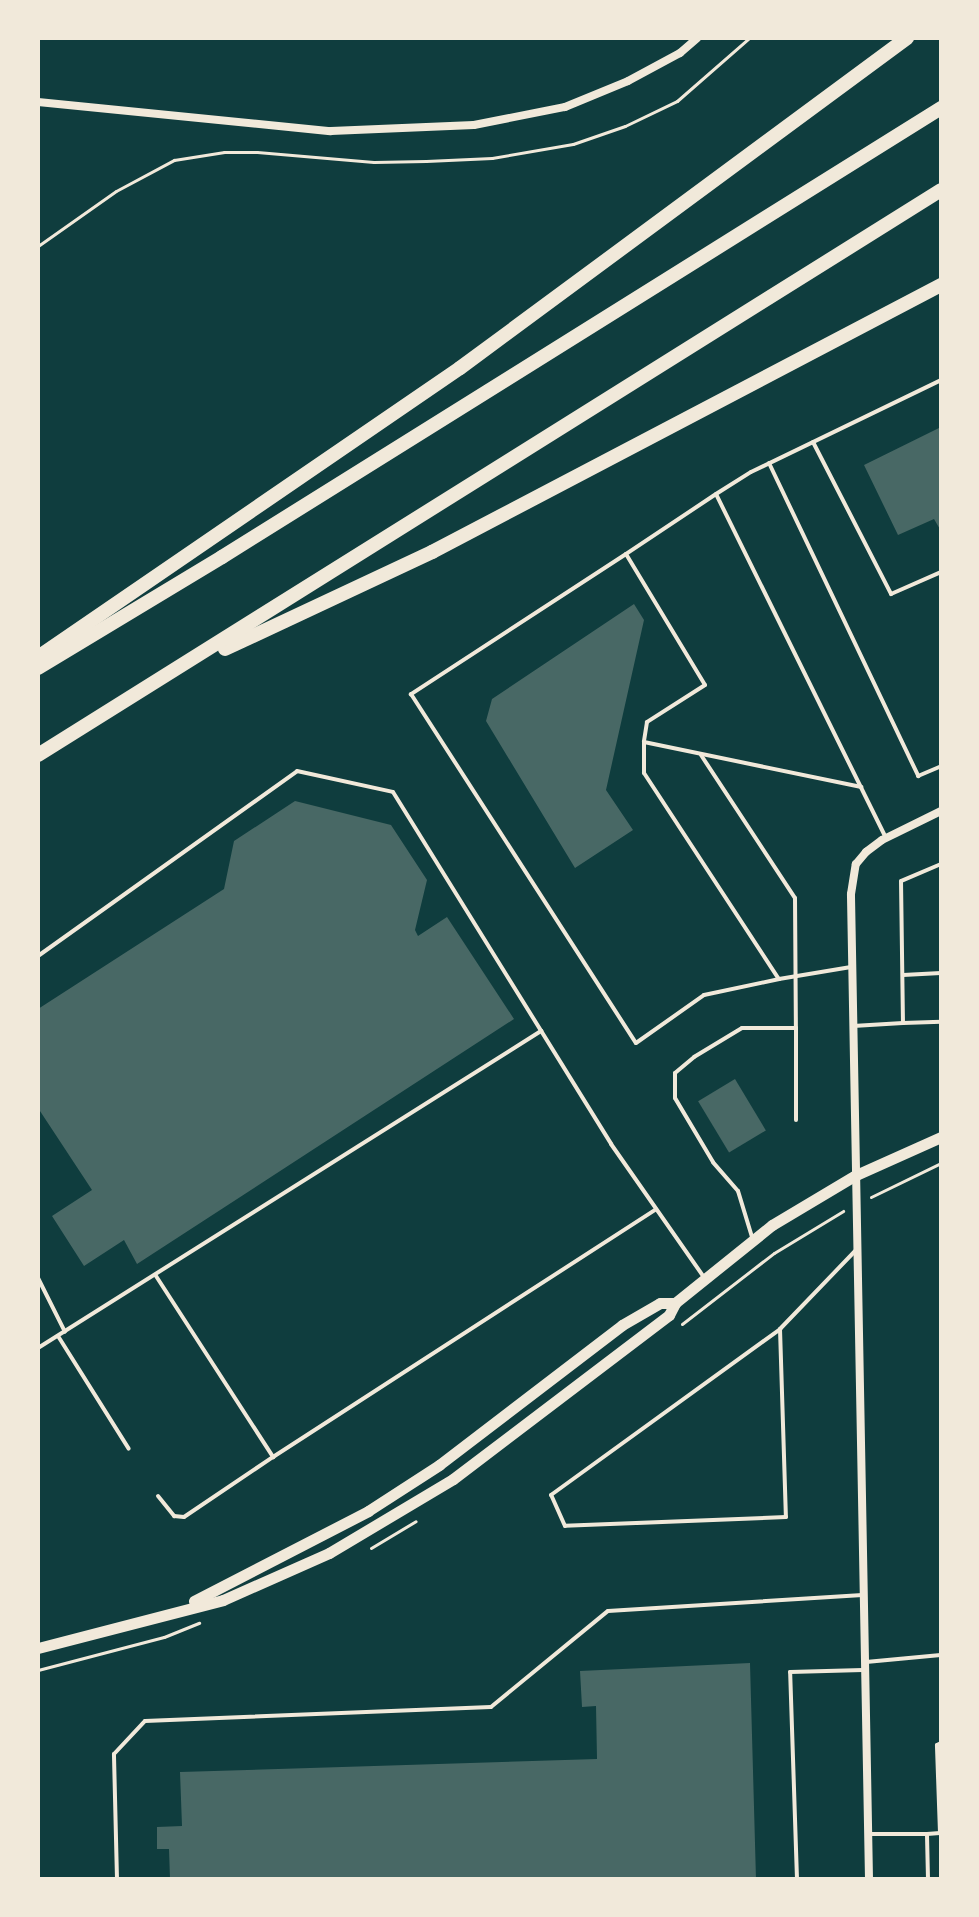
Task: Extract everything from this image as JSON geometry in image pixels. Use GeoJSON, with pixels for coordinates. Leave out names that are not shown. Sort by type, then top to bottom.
{"type":"FeatureCollection","features":[{"type":"Feature","properties":{"kind":"highway"},"geometry":{"type":"LineString","coordinates":[[38,657],[460,368],[907,38]]}},
{"type":"Feature","properties":{"kind":"highway"},"geometry":{"type":"LineString","coordinates":[[38,668],[941,108]]}},
{"type":"Feature","properties":{"kind":"highway"},"geometry":{"type":"LineString","coordinates":[[38,755],[941,190]]}},
{"type":"Feature","properties":{"kind":"highway"},"geometry":{"type":"LineString","coordinates":[[167,677],[432,552],[941,285]]}},
{"type":"Feature","properties":{"kind":"main road"},"geometry":{"type":"LineString","coordinates":[[38,1648],[223,1600],[329,1553],[418,1502],[630,1346],[669,1315],[675,1303],[704,1278],[752,1239],[803,1204],[856,1175],[941,1137]]}},
{"type":"Feature","properties":{"kind":"main road"},"geometry":{"type":"LineString","coordinates":[[180,1609],[368,1511],[439,1465],[622,1325],[660,1303],[675,1303]]}},
{"type":"Feature","properties":{"kind":"street"},"geometry":{"type":"LineString","coordinates":[[38,102],[331,131],[474,125],[565,107],[628,81],[680,53],[697,38]]}},
{"type":"Feature","properties":{"kind":"street"},"geometry":{"type":"LineString","coordinates":[[869,1879],[852,1026],[852,877],[856,864],[886,838],[941,811]]}},
{"type":"Feature","properties":{"kind":"lane"},"geometry":{"type":"LineString","coordinates":[[851,967],[704,995],[636,1043],[411,694],[716,494],[769,463],[941,380]]}},
{"type":"Feature","properties":{"kind":"lane"},"geometry":{"type":"LineString","coordinates":[[813,442],[891,594],[941,572]]}},
{"type":"Feature","properties":{"kind":"lane"},"geometry":{"type":"LineString","coordinates":[[769,463],[918,776],[941,766]]}},
{"type":"Feature","properties":{"kind":"lane"},"geometry":{"type":"LineString","coordinates":[[716,494],[886,838]]}},
{"type":"Feature","properties":{"kind":"lane"},"geometry":{"type":"LineString","coordinates":[[626,554],[705,685],[647,722],[644,773],[779,979]]}},
{"type":"Feature","properties":{"kind":"lane"},"geometry":{"type":"LineString","coordinates":[[644,742],[861,787]]}},
{"type":"Feature","properties":{"kind":"lane"},"geometry":{"type":"LineString","coordinates":[[701,755],[795,898],[796,1120]]}},
{"type":"Feature","properties":{"kind":"lane"},"geometry":{"type":"LineString","coordinates":[[38,956],[297,771],[393,792],[541,1031],[704,1278]]}},
{"type":"Feature","properties":{"kind":"lane"},"geometry":{"type":"LineString","coordinates":[[903,1023],[901,881],[941,864]]}},
{"type":"Feature","properties":{"kind":"lane"},"geometry":{"type":"LineString","coordinates":[[902,975],[941,973]]}},
{"type":"Feature","properties":{"kind":"lane"},"geometry":{"type":"LineString","coordinates":[[852,1026],[941,1022]]}},
{"type":"Feature","properties":{"kind":"lane"},"geometry":{"type":"LineString","coordinates":[[752,1239],[738,1191],[713,1162],[690,1124],[675,1098],[672,1081],[680,1067],[742,1028],[796,1028]]}},
{"type":"Feature","properties":{"kind":"lane"},"geometry":{"type":"LineString","coordinates":[[38,1348],[541,1031]]}},
{"type":"Feature","properties":{"kind":"lane"},"geometry":{"type":"LineString","coordinates":[[158,1496],[174,1516],[184,1517],[656,1209]]}},
{"type":"Feature","properties":{"kind":"lane"},"geometry":{"type":"LineString","coordinates":[[780,1329],[786,1517],[565,1526],[551,1495],[780,1329],[856,1250]]}},
{"type":"Feature","properties":{"kind":"lane"},"geometry":{"type":"LineString","coordinates":[[156,1276],[273,1457]]}},
{"type":"Feature","properties":{"kind":"lane"},"geometry":{"type":"LineString","coordinates":[[38,1278],[65,1332]]}},
{"type":"Feature","properties":{"kind":"lane"},"geometry":{"type":"LineString","coordinates":[[58,1336],[129,1449]]}},
{"type":"Feature","properties":{"kind":"lane"},"geometry":{"type":"LineString","coordinates":[[117,1879],[114,1754],[145,1721],[491,1707],[608,1611],[862,1595]]}},
{"type":"Feature","properties":{"kind":"lane"},"geometry":{"type":"LineString","coordinates":[[797,1879],[790,1672],[941,1655]]}},
{"type":"Feature","properties":{"kind":"lane"},"geometry":{"type":"LineString","coordinates":[[868,1835],[940,1833],[937,1745],[941,1743]]}},
{"type":"Feature","properties":{"kind":"lane"},"geometry":{"type":"LineString","coordinates":[[927,1834],[928,1879]]}},
{"type":"Feature","properties":{"kind":"path"},"geometry":{"type":"LineString","coordinates":[[38,246],[116,191],[174,160],[224,152],[257,152],[374,162],[426,161],[492,158],[573,144],[625,126],[677,101],[749,38]]}},
{"type":"Feature","properties":{"kind":"building"},"geometry":{"type":"Polygon","coordinates":[[[941,427],[941,531],[934,519],[898,535],[864,465],[941,427]]]}},
{"type":"Feature","properties":{"kind":"building"},"geometry":{"type":"Polygon","coordinates":[[[634,604],[644,620],[606,790],[633,830],[575,868],[486,721],[492,699],[634,604]]]}},
{"type":"Feature","properties":{"kind":"building"},"geometry":{"type":"Polygon","coordinates":[[[295,801],[391,825],[427,880],[415,930],[418,936],[447,917],[514,1019],[137,1264],[124,1240],[84,1266],[52,1216],[92,1190],[38,1108],[38,1009],[224,889],[234,841],[295,801]]]}},
{"type":"Feature","properties":{"kind":"building"},"geometry":{"type":"Polygon","coordinates":[[[735,1079],[766,1130],[729,1153],[698,1101],[735,1079]]]}},
{"type":"Feature","properties":{"kind":"building"},"geometry":{"type":"Polygon","coordinates":[[[750,1663],[756,1879],[170,1879],[169,1849],[157,1849],[157,1827],[182,1826],[180,1772],[597,1759],[596,1706],[582,1707],[580,1671],[750,1663]]]}}]}
